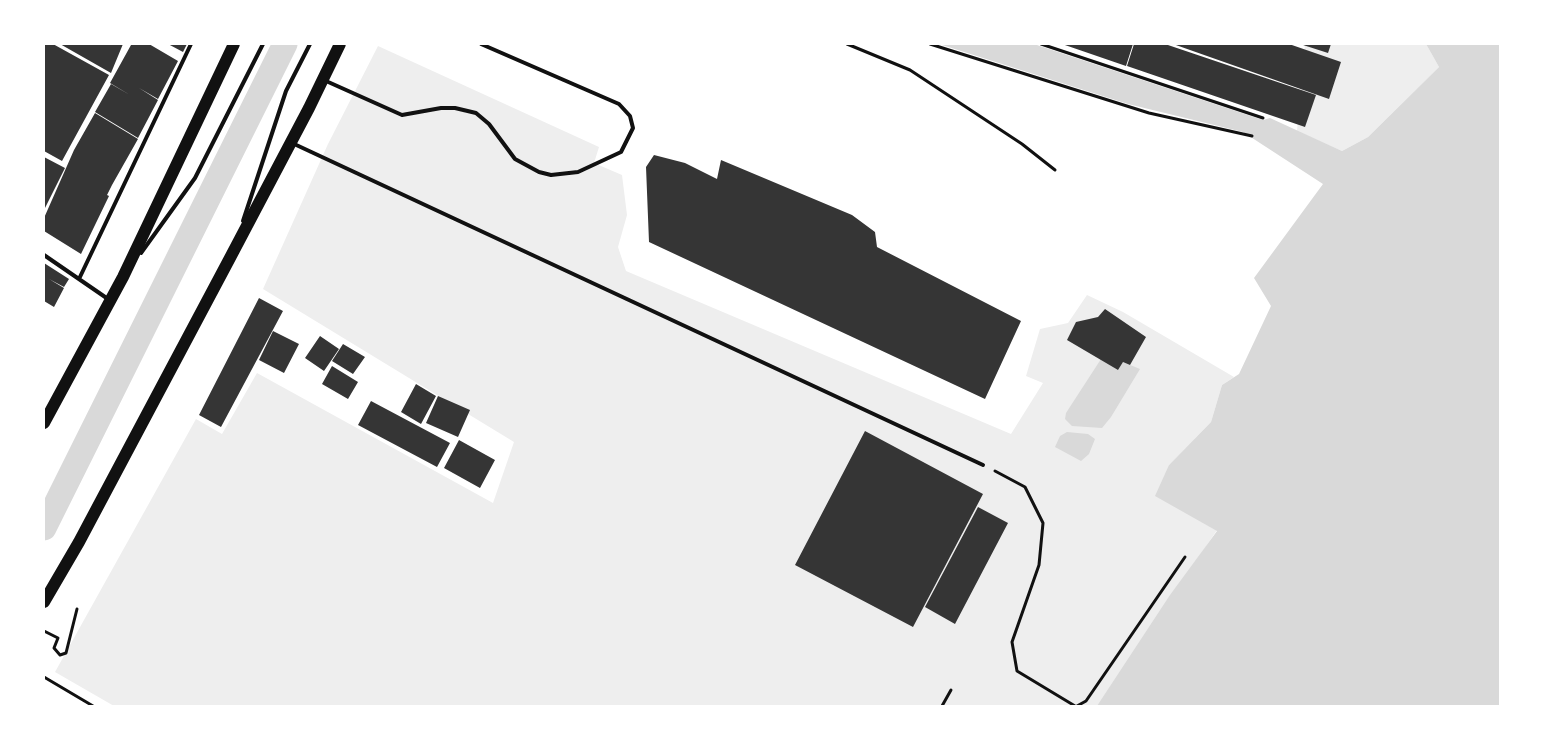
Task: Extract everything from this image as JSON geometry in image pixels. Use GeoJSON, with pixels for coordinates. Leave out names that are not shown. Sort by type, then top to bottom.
{"type":"FeatureCollection","features":[{"type":"Feature","properties":{"kind":"main road"},"geometry":{"type":"LineString","coordinates":[[45,417],[109,299],[123,277],[234,44]]}},
{"type":"Feature","properties":{"kind":"main road"},"geometry":{"type":"LineString","coordinates":[[44,602],[79,542],[231,256],[340,44]]}},
{"type":"Feature","properties":{"kind":"lane"},"geometry":{"type":"LineString","coordinates":[[79,279],[191,44]]}},
{"type":"Feature","properties":{"kind":"lane"},"geometry":{"type":"LineString","coordinates":[[123,277],[195,178],[262,44]]}},
{"type":"Feature","properties":{"kind":"lane"},"geometry":{"type":"LineString","coordinates":[[231,256],[286,91],[310,44]]}},
{"type":"Feature","properties":{"kind":"lane"},"geometry":{"type":"LineString","coordinates":[[323,80],[402,115],[441,108],[455,108],[476,113],[489,124],[515,159],[539,172],[551,175],[578,172],[621,152],[633,128],[630,116],[623,108],[481,44]]}},
{"type":"Feature","properties":{"kind":"lane"},"geometry":{"type":"LineString","coordinates":[[291,142],[983,465]]}},
{"type":"Feature","properties":{"kind":"lane"},"geometry":{"type":"LineString","coordinates":[[44,255],[109,299]]}},
{"type":"Feature","properties":{"kind":"path"},"geometry":{"type":"LineString","coordinates":[[847,44],[910,70],[1022,144],[1055,170]]}},
{"type":"Feature","properties":{"kind":"path"},"geometry":{"type":"LineString","coordinates":[[930,44],[1149,113],[1252,136]]}},
{"type":"Feature","properties":{"kind":"path"},"geometry":{"type":"LineString","coordinates":[[1041,44],[1263,118]]}},
{"type":"Feature","properties":{"kind":"path"},"geometry":{"type":"LineString","coordinates":[[983,465],[1025,487],[1043,522],[1040,565],[1012,642],[1017,671],[1076,706],[1086,701],[1185,558]]}},
{"type":"Feature","properties":{"kind":"path"},"geometry":{"type":"LineString","coordinates":[[44,631],[58,638],[54,648],[60,655],[66,653],[77,609]]}},
{"type":"Feature","properties":{"kind":"path"},"geometry":{"type":"LineString","coordinates":[[44,677],[93,706]]}},
{"type":"Feature","properties":{"kind":"path"},"geometry":{"type":"LineString","coordinates":[[942,706],[950,690]]}},
{"type":"Feature","properties":{"kind":"shaded area"},"geometry":{"type":"Polygon","coordinates":[[[939,44],[1034,44],[1263,120],[1270,118],[1342,151],[1368,137],[1439,67],[1426,44],[1500,44],[1500,706],[1097,706],[1170,595],[1217,531],[1155,496],[1169,465],[1211,422],[1222,385],[1239,374],[1271,306],[1254,278],[1323,184],[1243,132],[1128,104],[939,44]]]}},
{"type":"Feature","properties":{"kind":"shaded area"},"geometry":{"type":"Polygon","coordinates":[[[1305,44],[1426,44],[1439,67],[1368,137],[1342,151],[1297,131],[1305,44]]]}},
{"type":"Feature","properties":{"kind":"shaded area"},"geometry":{"type":"Polygon","coordinates":[[[378,46],[599,147],[594,163],[622,175],[627,215],[618,247],[626,271],[1011,434],[1043,383],[1026,376],[1040,329],[1068,323],[1087,295],[1123,312],[1234,377],[1222,385],[1211,422],[1169,465],[1217,530],[1098,706],[114,706],[55,672],[196,419],[222,434],[257,373],[493,503],[514,442],[263,289],[328,144],[378,46]]]}},
{"type":"Feature","properties":{"kind":"shaded area"},"geometry":{"type":"Polygon","coordinates":[[[1101,359],[1118,370],[1123,362],[1140,369],[1111,417],[1102,428],[1072,426],[1065,419],[1066,413],[1101,359]]]}},
{"type":"Feature","properties":{"kind":"shaded area"},"geometry":{"type":"Polygon","coordinates":[[[1067,432],[1088,434],[1095,439],[1089,454],[1081,461],[1055,447],[1060,436],[1067,432]]]}},
{"type":"Feature","properties":{"kind":"building"},"geometry":{"type":"Polygon","coordinates":[[[44,44],[53,44],[109,75],[62,161],[44,151],[44,44]]]}},
{"type":"Feature","properties":{"kind":"building"},"geometry":{"type":"Polygon","coordinates":[[[60,44],[123,44],[111,73],[60,44]]]}},
{"type":"Feature","properties":{"kind":"building"},"geometry":{"type":"Polygon","coordinates":[[[129,44],[149,44],[178,61],[158,99],[139,88],[158,100],[138,138],[95,112],[111,84],[130,95],[110,83],[131,45],[129,44]]]}},
{"type":"Feature","properties":{"kind":"building"},"geometry":{"type":"Polygon","coordinates":[[[168,44],[187,44],[183,52],[168,44]]]}},
{"type":"Feature","properties":{"kind":"building"},"geometry":{"type":"Polygon","coordinates":[[[1062,44],[1133,44],[1126,66],[1062,44]]]}},
{"type":"Feature","properties":{"kind":"building"},"geometry":{"type":"Polygon","coordinates":[[[1134,44],[1165,44],[1316,95],[1305,127],[1127,66],[1134,44]]]}},
{"type":"Feature","properties":{"kind":"building"},"geometry":{"type":"Polygon","coordinates":[[[1173,44],[1289,44],[1341,62],[1329,99],[1173,44]]]}},
{"type":"Feature","properties":{"kind":"building"},"geometry":{"type":"Polygon","coordinates":[[[1300,44],[1331,44],[1328,53],[1300,44]]]}},
{"type":"Feature","properties":{"kind":"building"},"geometry":{"type":"Polygon","coordinates":[[[95,113],[138,139],[107,195],[109,196],[81,254],[44,231],[44,218],[74,150],[95,113]]]}},
{"type":"Feature","properties":{"kind":"building"},"geometry":{"type":"Polygon","coordinates":[[[654,155],[685,163],[717,179],[721,160],[852,215],[875,232],[877,247],[1021,321],[985,399],[649,242],[646,167],[654,155]]]}},
{"type":"Feature","properties":{"kind":"building"},"geometry":{"type":"Polygon","coordinates":[[[44,157],[65,168],[44,210],[44,157]]]}},
{"type":"Feature","properties":{"kind":"building"},"geometry":{"type":"Polygon","coordinates":[[[44,263],[69,279],[64,287],[49,279],[64,288],[54,307],[44,301],[44,263]]]}},
{"type":"Feature","properties":{"kind":"building"},"geometry":{"type":"Polygon","coordinates":[[[259,298],[283,311],[221,427],[199,415],[259,298]]]}},
{"type":"Feature","properties":{"kind":"building"},"geometry":{"type":"Polygon","coordinates":[[[1105,309],[1146,337],[1130,365],[1123,362],[1118,370],[1067,340],[1076,322],[1098,317],[1105,309]]]}},
{"type":"Feature","properties":{"kind":"building"},"geometry":{"type":"Polygon","coordinates":[[[273,331],[299,344],[284,373],[259,360],[273,331]]]}},
{"type":"Feature","properties":{"kind":"building"},"geometry":{"type":"Polygon","coordinates":[[[320,336],[339,349],[324,371],[305,358],[320,336]]]}},
{"type":"Feature","properties":{"kind":"building"},"geometry":{"type":"Polygon","coordinates":[[[343,344],[365,357],[353,374],[332,361],[343,344]]]}},
{"type":"Feature","properties":{"kind":"building"},"geometry":{"type":"Polygon","coordinates":[[[332,366],[358,382],[348,399],[322,384],[332,366]]]}},
{"type":"Feature","properties":{"kind":"building"},"geometry":{"type":"Polygon","coordinates":[[[416,384],[436,396],[421,424],[401,412],[416,384]]]}},
{"type":"Feature","properties":{"kind":"building"},"geometry":{"type":"Polygon","coordinates":[[[438,396],[470,410],[458,437],[426,423],[438,396]]]}},
{"type":"Feature","properties":{"kind":"building"},"geometry":{"type":"Polygon","coordinates":[[[371,401],[450,443],[437,467],[358,425],[371,401]]]}},
{"type":"Feature","properties":{"kind":"building"},"geometry":{"type":"Polygon","coordinates":[[[865,431],[983,494],[913,627],[795,565],[865,431]]]}},
{"type":"Feature","properties":{"kind":"building"},"geometry":{"type":"Polygon","coordinates":[[[459,440],[495,460],[480,488],[444,468],[459,440]]]}},
{"type":"Feature","properties":{"kind":"building"},"geometry":{"type":"Polygon","coordinates":[[[978,507],[1008,523],[955,624],[925,607],[978,507]]]}},
{"type":"Feature","properties":{"kind":"waterway"},"geometry":{"type":"LineString","coordinates":[[44,528],[285,44]]}}]}
